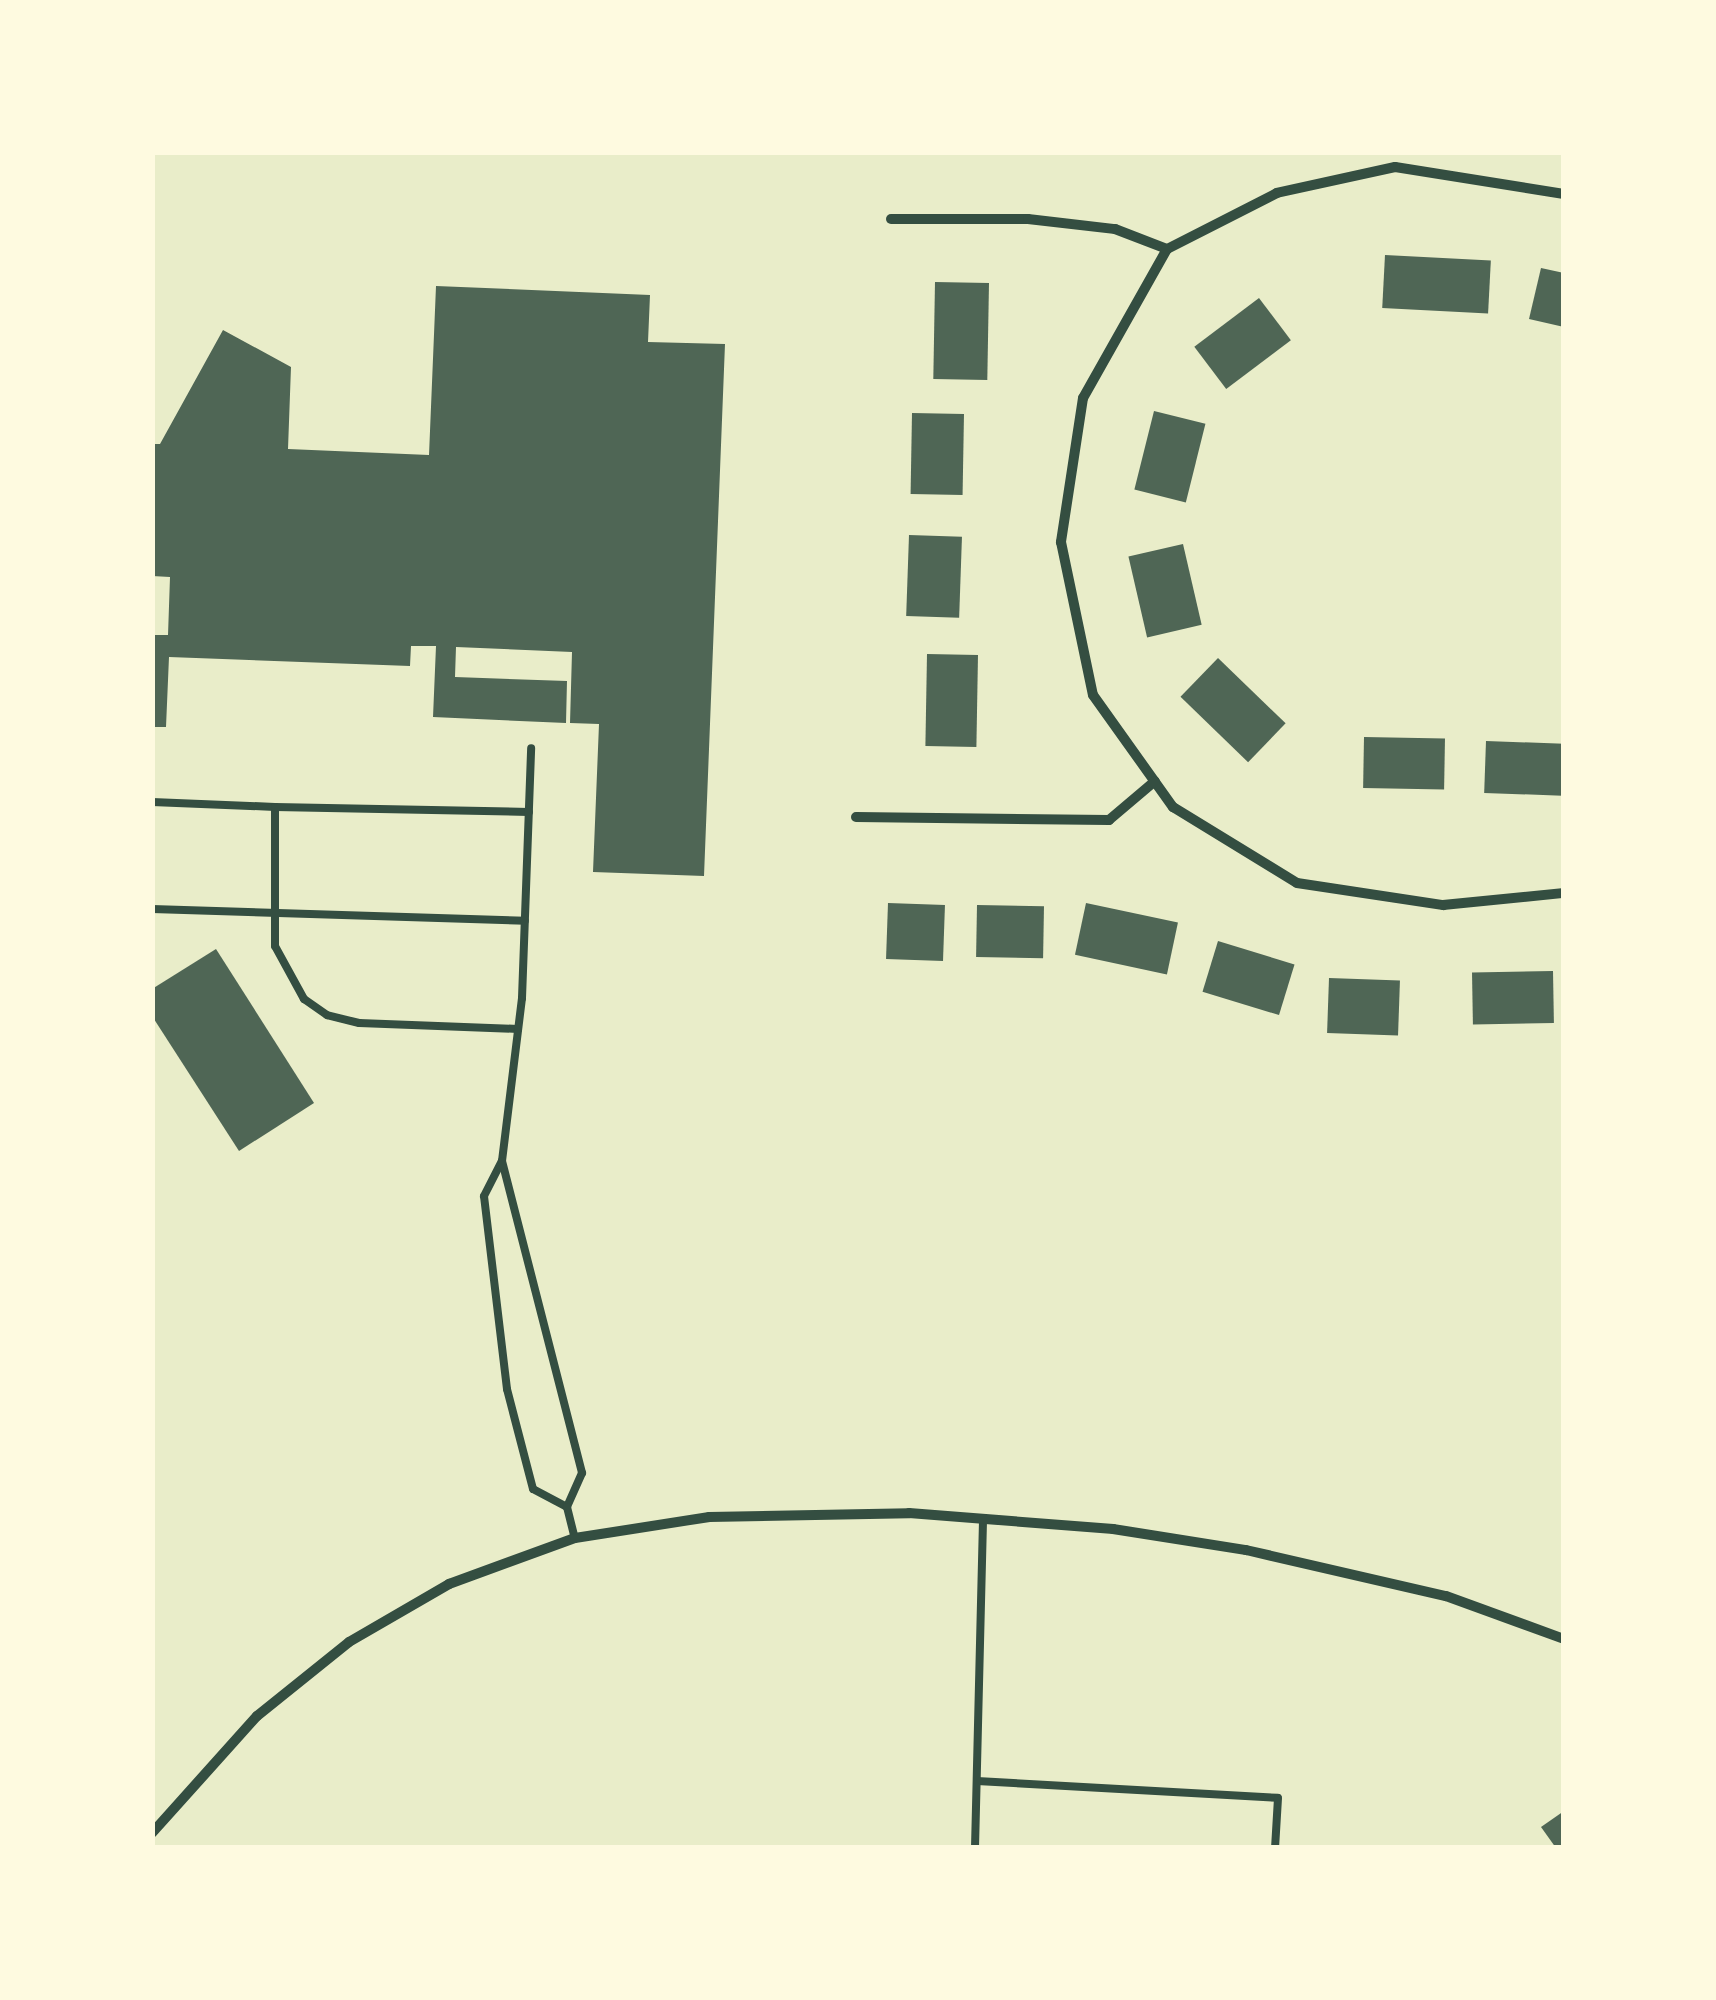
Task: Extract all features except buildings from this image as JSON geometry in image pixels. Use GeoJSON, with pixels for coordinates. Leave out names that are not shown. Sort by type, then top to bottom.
{"type":"FeatureCollection","features":[{"type":"Feature","properties":{"kind":"street"},"geometry":{"type":"LineString","coordinates":[[1564,194],[1395,167],[1277,193],[1167,249],[1083,398],[1061,542],[1094,695],[1174,807],[1298,883],[1442,905],[1564,893]]}},
{"type":"Feature","properties":{"kind":"street"},"geometry":{"type":"LineString","coordinates":[[890,218],[1028,218],[1115,229],[1167,249]]}},
{"type":"Feature","properties":{"kind":"street"},"geometry":{"type":"LineString","coordinates":[[856,817],[1109,820],[1155,781]]}},
{"type":"Feature","properties":{"kind":"street"},"geometry":{"type":"LineString","coordinates":[[152,1832],[258,1716],[349,1642],[449,1584],[574,1538],[709,1516],[983,1519],[1246,1550],[1446,1596],[1564,1639]]}},
{"type":"Feature","properties":{"kind":"lane"},"geometry":{"type":"LineString","coordinates":[[531,748],[518,1029],[502,1161],[484,1196],[507,1389],[532,1489],[567,1506]]}},
{"type":"Feature","properties":{"kind":"lane"},"geometry":{"type":"LineString","coordinates":[[152,802],[529,812]]}},
{"type":"Feature","properties":{"kind":"lane"},"geometry":{"type":"LineString","coordinates":[[275,807],[275,946],[284,970],[304,998],[328,1015],[359,1023],[518,1029]]}},
{"type":"Feature","properties":{"kind":"lane"},"geometry":{"type":"LineString","coordinates":[[152,909],[525,921]]}},
{"type":"Feature","properties":{"kind":"lane"},"geometry":{"type":"LineString","coordinates":[[502,1161],[582,1473],[567,1506],[574,1538]]}},
{"type":"Feature","properties":{"kind":"lane"},"geometry":{"type":"LineString","coordinates":[[974,1848],[983,1519]]}},
{"type":"Feature","properties":{"kind":"lane"},"geometry":{"type":"LineString","coordinates":[[976,1781],[1278,1798],[1275,1848]]}}]}
